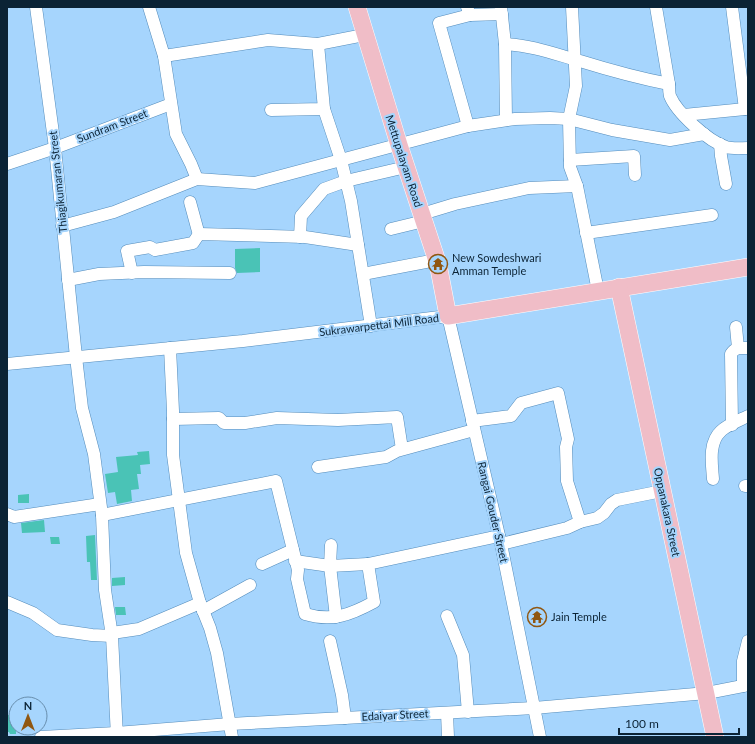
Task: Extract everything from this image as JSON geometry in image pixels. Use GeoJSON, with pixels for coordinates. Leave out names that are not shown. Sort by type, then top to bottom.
{"type":"FeatureCollection","features":[{"type":"Feature","properties":{"kind":"highway","name":"Mettupalayam Road"},"geometry":{"type":"LineString","coordinates":[[357,7],[364,35],[436,260],[448,316]]}},
{"type":"Feature","properties":{"kind":"highway","name":"Sukrawarpettai Mill Road"},"geometry":{"type":"LineString","coordinates":[[448,316],[748,267]]}},
{"type":"Feature","properties":{"kind":"highway","name":"Oppanakara Street"},"geometry":{"type":"LineString","coordinates":[[619,287],[715,737]]}},
{"type":"Feature","properties":{"kind":"street","name":"Thiagikumaran Street"},"geometry":{"type":"LineString","coordinates":[[36,7],[55,148],[82,408],[94,454],[101,510],[105,590],[112,634],[116,735]]}},
{"type":"Feature","properties":{"kind":"street"},"geometry":{"type":"LineString","coordinates":[[149,7],[164,56],[176,134],[197,180]]}},
{"type":"Feature","properties":{"kind":"street"},"geometry":{"type":"LineString","coordinates":[[572,7],[576,60],[576,86],[569,119],[570,167],[577,186],[598,291]]}},
{"type":"Feature","properties":{"kind":"street"},"geometry":{"type":"LineString","coordinates":[[656,7],[670,94],[674,104],[698,129],[720,144],[727,148],[748,148]]}},
{"type":"Feature","properties":{"kind":"street"},"geometry":{"type":"LineString","coordinates":[[684,115],[747,109],[732,7]]}},
{"type":"Feature","properties":{"kind":"street"},"geometry":{"type":"LineString","coordinates":[[468,126],[439,23],[468,11],[501,11],[505,44],[506,120]]}},
{"type":"Feature","properties":{"kind":"street"},"geometry":{"type":"LineString","coordinates":[[164,56],[268,40],[318,44],[364,35]]}},
{"type":"Feature","properties":{"kind":"street"},"geometry":{"type":"LineString","coordinates":[[318,44],[324,109],[341,160],[351,201],[371,326]]}},
{"type":"Feature","properties":{"kind":"street"},"geometry":{"type":"LineString","coordinates":[[505,44],[515,44],[539,49],[638,78],[669,84]]}},
{"type":"Feature","properties":{"kind":"street","name":"Sundram Street"},"geometry":{"type":"LineString","coordinates":[[7,164],[55,148],[171,104]]}},
{"type":"Feature","properties":{"kind":"street"},"geometry":{"type":"LineString","coordinates":[[271,110],[324,109]]}},
{"type":"Feature","properties":{"kind":"street"},"geometry":{"type":"LineString","coordinates":[[62,226],[114,212],[197,180],[255,183],[468,126],[506,120],[550,118],[569,119],[612,130],[670,140],[704,134]]}},
{"type":"Feature","properties":{"kind":"street"},"geometry":{"type":"LineString","coordinates":[[720,144],[726,184]]}},
{"type":"Feature","properties":{"kind":"street"},"geometry":{"type":"LineString","coordinates":[[570,160],[634,156],[635,176]]}},
{"type":"Feature","properties":{"kind":"street"},"geometry":{"type":"LineString","coordinates":[[300,237],[301,216],[324,189],[346,181],[406,167]]}},
{"type":"Feature","properties":{"kind":"street"},"geometry":{"type":"LineString","coordinates":[[392,229],[455,204],[529,188],[577,186]]}},
{"type":"Feature","properties":{"kind":"street"},"geometry":{"type":"LineString","coordinates":[[190,202],[199,235]]}},
{"type":"Feature","properties":{"kind":"street"},"geometry":{"type":"LineString","coordinates":[[586,233],[712,215]]}},
{"type":"Feature","properties":{"kind":"street"},"geometry":{"type":"LineString","coordinates":[[199,235],[300,237],[358,245]]}},
{"type":"Feature","properties":{"kind":"street"},"geometry":{"type":"LineString","coordinates":[[132,273],[127,251],[150,247],[155,250],[193,242],[199,235]]}},
{"type":"Feature","properties":{"kind":"street"},"geometry":{"type":"LineString","coordinates":[[363,274],[436,260]]}},
{"type":"Feature","properties":{"kind":"street"},"geometry":{"type":"LineString","coordinates":[[68,280],[99,274],[230,273]]}},
{"type":"Feature","properties":{"kind":"street","name":"Sukrawarpettai Mill Road"},"geometry":{"type":"LineString","coordinates":[[7,364],[76,356],[243,341],[448,316]]}},
{"type":"Feature","properties":{"kind":"street","name":"Rangai Gouder Street"},"geometry":{"type":"LineString","coordinates":[[448,316],[500,540],[540,737]]}},
{"type":"Feature","properties":{"kind":"street"},"geometry":{"type":"LineString","coordinates":[[732,425],[731,354],[733,350],[743,348],[736,327]]}},
{"type":"Feature","properties":{"kind":"street"},"geometry":{"type":"LineString","coordinates":[[170,348],[174,419],[173,454],[186,553],[217,653],[232,737]]}},
{"type":"Feature","properties":{"kind":"street"},"geometry":{"type":"LineString","coordinates":[[318,467],[386,457],[402,449],[473,425],[511,416],[521,403],[558,393],[568,439],[566,447],[567,481],[580,522]]}},
{"type":"Feature","properties":{"kind":"street"},"geometry":{"type":"LineString","coordinates":[[713,479],[713,445],[720,431],[748,416]]}},
{"type":"Feature","properties":{"kind":"street"},"geometry":{"type":"LineString","coordinates":[[174,419],[219,418],[224,423],[246,423],[277,418],[338,420],[397,417],[402,449]]}},
{"type":"Feature","properties":{"kind":"street"},"geometry":{"type":"LineString","coordinates":[[7,514],[14,517],[101,510],[178,500],[276,481],[298,570],[296,579],[305,614],[318,618],[336,617],[354,613],[374,602],[368,564]]}},
{"type":"Feature","properties":{"kind":"street"},"geometry":{"type":"LineString","coordinates":[[262,564],[294,556],[330,566],[368,564],[567,528],[580,522],[597,518],[617,500],[662,491]]}},
{"type":"Feature","properties":{"kind":"street"},"geometry":{"type":"LineString","coordinates":[[331,546],[330,566],[336,617]]}},
{"type":"Feature","properties":{"kind":"street"},"geometry":{"type":"LineString","coordinates":[[7,602],[33,613],[57,630],[92,635],[112,634],[139,629],[202,607],[250,585]]}},
{"type":"Feature","properties":{"kind":"street"},"geometry":{"type":"LineString","coordinates":[[447,616],[463,655],[468,712]]}},
{"type":"Feature","properties":{"kind":"street"},"geometry":{"type":"LineString","coordinates":[[330,641],[342,696],[345,718]]}},
{"type":"Feature","properties":{"kind":"street"},"geometry":{"type":"LineString","coordinates":[[745,685],[743,661],[748,641]]}},
{"type":"Feature","properties":{"kind":"street","name":"Edaiyar Street"},"geometry":{"type":"LineString","coordinates":[[41,737],[116,735],[230,724],[534,708],[706,693],[745,685]]}},
{"type":"Feature","properties":{"kind":"street"},"geometry":{"type":"LineString","coordinates":[[447,713],[448,737]]}},
{"type":"Feature","properties":{"kind":"building"},"geometry":{"type":"Polygon","coordinates":[[[260,248],[260,272],[237,273],[235,268],[235,249],[260,248]]]}},
{"type":"Feature","properties":{"kind":"building"},"geometry":{"type":"Polygon","coordinates":[[[149,451],[150,464],[140,465],[141,474],[137,474],[139,489],[131,490],[132,501],[117,504],[115,492],[108,493],[105,474],[118,472],[116,457],[138,455],[137,452],[149,451]]]}},
{"type":"Feature","properties":{"kind":"building"},"geometry":{"type":"Polygon","coordinates":[[[29,494],[29,503],[18,503],[18,495],[29,494]]]}},
{"type":"Feature","properties":{"kind":"building"},"geometry":{"type":"Polygon","coordinates":[[[44,520],[45,532],[22,533],[21,523],[44,520]]]}},
{"type":"Feature","properties":{"kind":"building"},"geometry":{"type":"Polygon","coordinates":[[[95,535],[97,580],[91,580],[90,562],[87,562],[86,536],[95,535]]]}},
{"type":"Feature","properties":{"kind":"building"},"geometry":{"type":"Polygon","coordinates":[[[50,537],[59,537],[60,544],[51,544],[50,537]]]}},
{"type":"Feature","properties":{"kind":"building"},"geometry":{"type":"Polygon","coordinates":[[[125,577],[125,585],[112,586],[112,578],[125,577]]]}},
{"type":"Feature","properties":{"kind":"building"},"geometry":{"type":"Polygon","coordinates":[[[115,607],[125,607],[126,615],[116,615],[115,607]]]}},
{"type":"Feature","properties":{"kind":"building"},"geometry":{"type":"Polygon","coordinates":[[[7,715],[8,715],[8,732],[7,715]]]}},
{"type":"Feature","properties":{"kind":"place","name":"New Sowdeshwari Amman Temple"},"geometry":{"type":"Point","coordinates":[438,264]}},
{"type":"Feature","properties":{"kind":"place","name":"Jain Temple"},"geometry":{"type":"Point","coordinates":[537,617]}}]}
